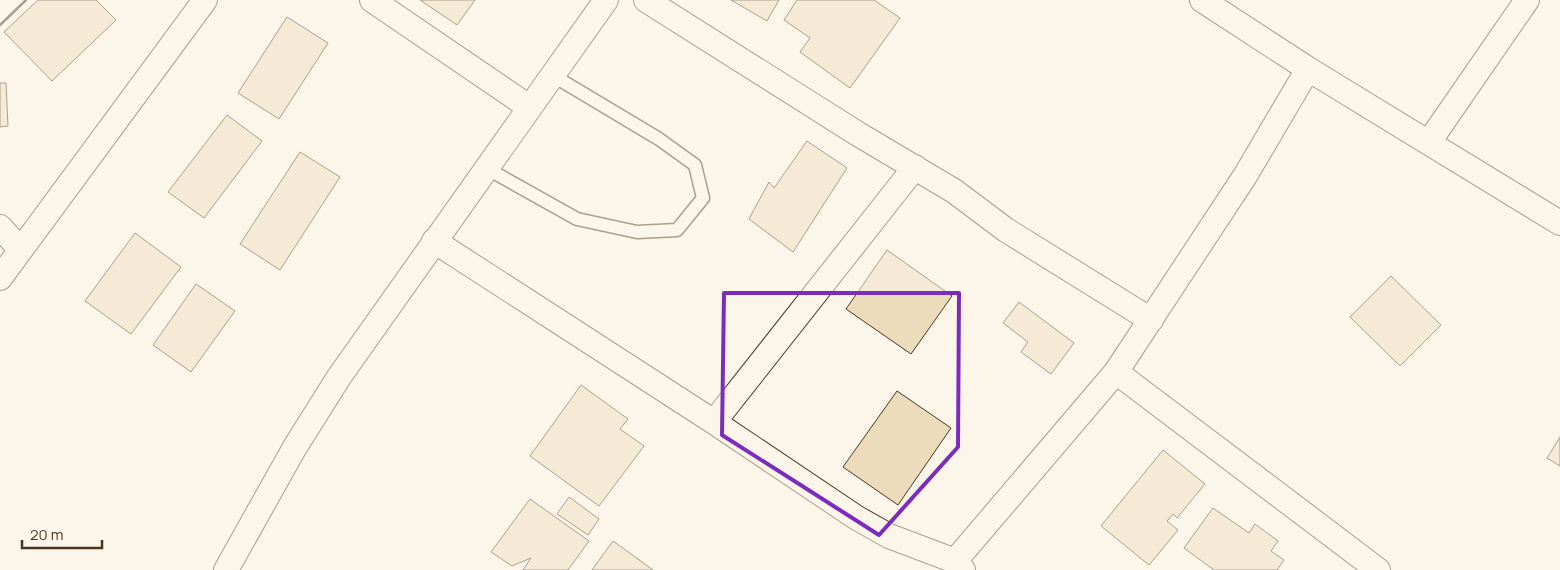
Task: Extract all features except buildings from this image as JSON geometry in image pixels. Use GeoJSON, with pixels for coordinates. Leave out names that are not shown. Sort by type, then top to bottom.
{"type":"FeatureCollection","features":[{"type":"Feature","properties":{"kind":"street"},"geometry":{"type":"LineString","coordinates":[[0,278],[205,0]]}},
{"type":"Feature","properties":{"kind":"street"},"geometry":{"type":"LineString","coordinates":[[372,0],[529,107]]}},
{"type":"Feature","properties":{"kind":"street"},"geometry":{"type":"LineString","coordinates":[[226,570],[300,439],[339,377],[606,0]]}},
{"type":"Feature","properties":{"kind":"street"},"geometry":{"type":"LineString","coordinates":[[646,0],[858,134],[954,191],[1006,230],[1151,320]]}},
{"type":"Feature","properties":{"kind":"street"},"geometry":{"type":"LineString","coordinates":[[1202,0],[1308,69],[1560,223]]}},
{"type":"Feature","properties":{"kind":"street"},"geometry":{"type":"LineString","coordinates":[[1429,142],[1527,0]]}},
{"type":"Feature","properties":{"kind":"street"},"geometry":{"type":"LineString","coordinates":[[434,241],[714,422],[857,518],[889,536],[959,566],[1116,372],[1246,176],[1308,69]]}},
{"type":"Feature","properties":{"kind":"street"},"geometry":{"type":"LineString","coordinates":[[714,422],[914,167]]}},
{"type":"Feature","properties":{"kind":"street"},"geometry":{"type":"LineString","coordinates":[[0,227],[20,249]]}},
{"type":"Feature","properties":{"kind":"street"},"geometry":{"type":"LineString","coordinates":[[1116,372],[1378,570]]}},
{"type":"Feature","properties":{"kind":"lane"},"geometry":{"type":"LineString","coordinates":[[486,168],[576,219],[637,232],[677,230],[703,198],[696,165],[659,139],[552,76]]}},
{"type":"Feature","properties":{"kind":"highlighted area"},"geometry":{"type":"Polygon","coordinates":[[[724,293],[959,293],[958,447],[879,535],[722,435],[724,293]]]}},
{"type":"Feature","properties":{"kind":"wall"},"geometry":{"type":"LineString","coordinates":[[0,25],[26,0]]}}]}
